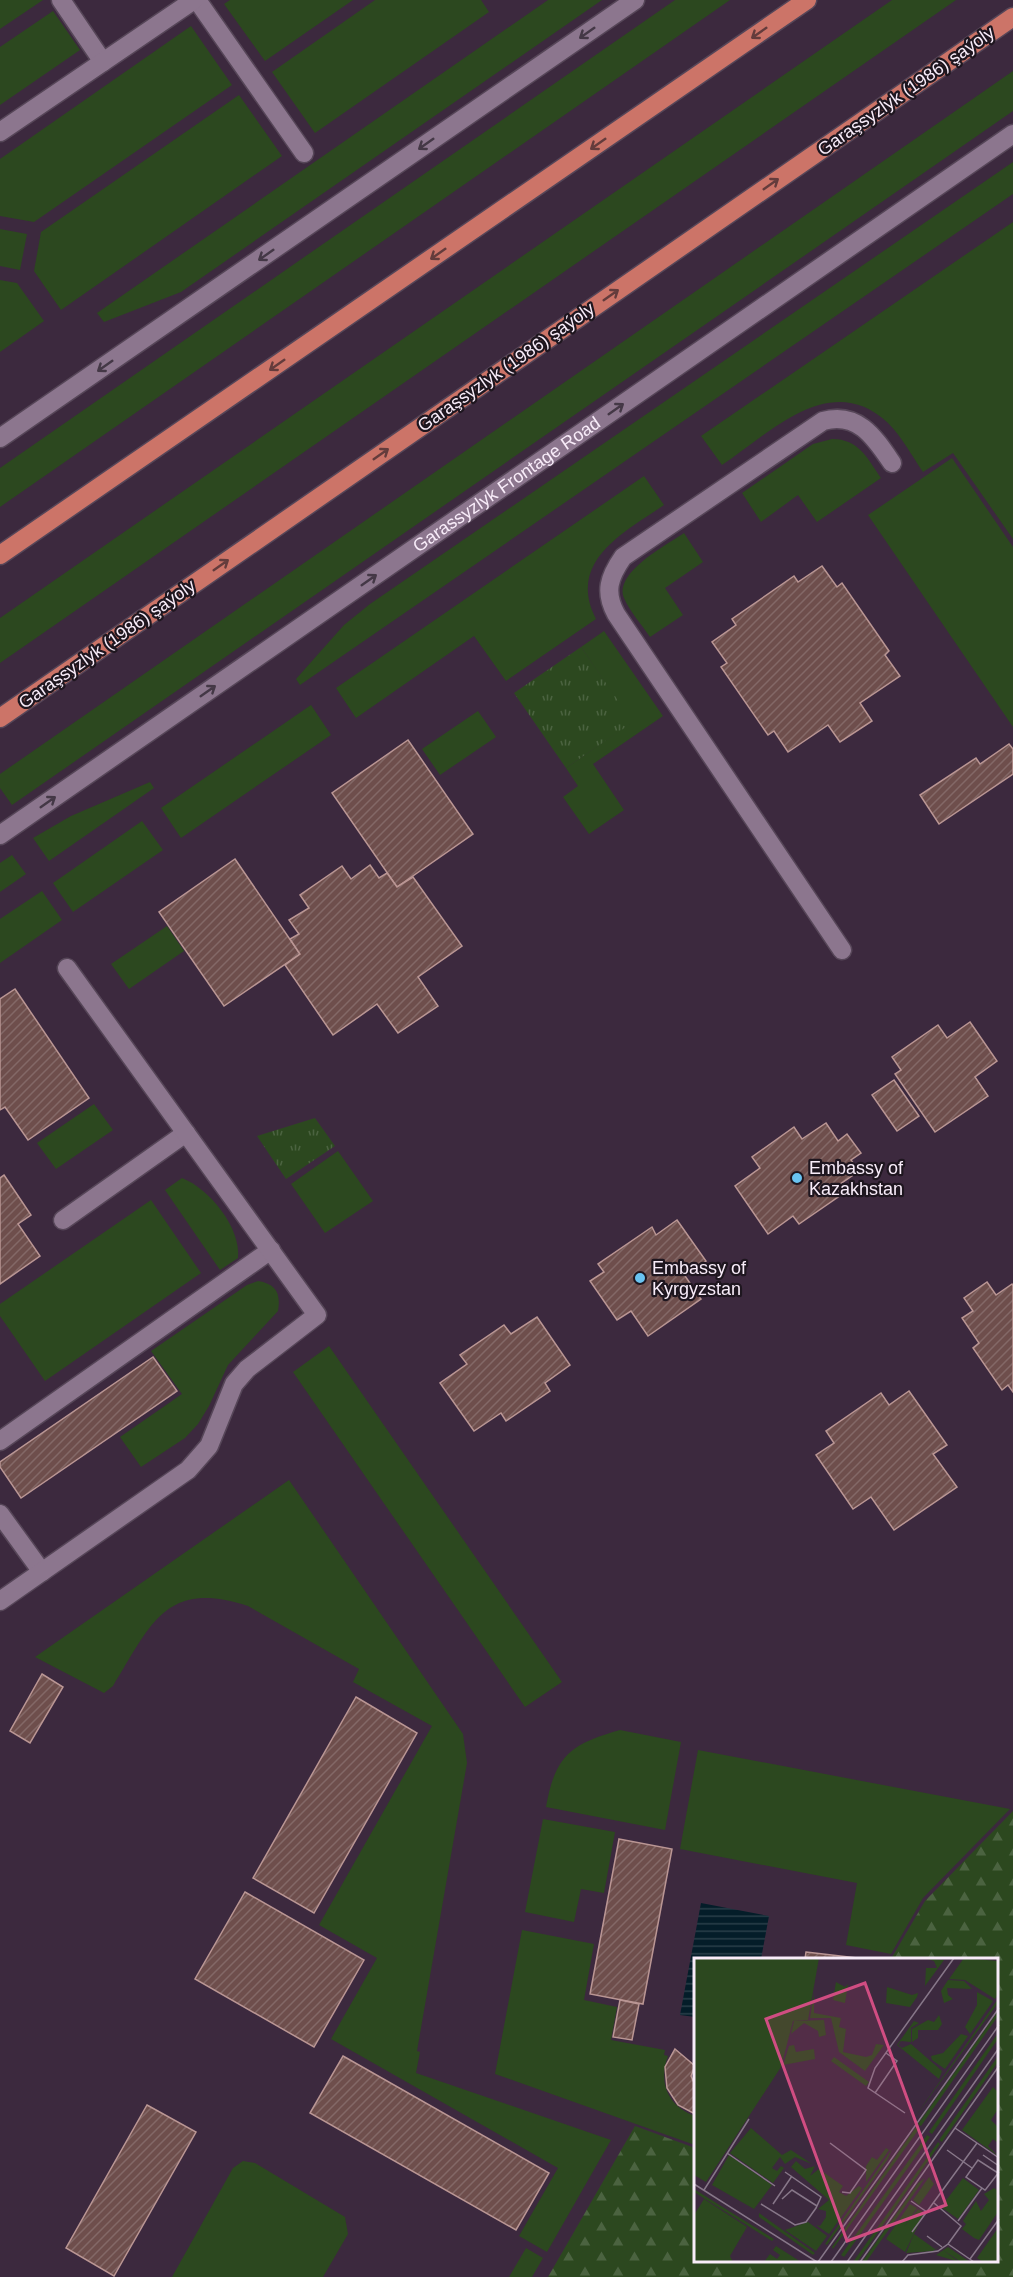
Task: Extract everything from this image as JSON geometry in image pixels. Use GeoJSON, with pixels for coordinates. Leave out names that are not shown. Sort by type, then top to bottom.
{"type":"FeatureCollection","features":[{"type":"Feature","properties":{"kind":"main road"},"geometry":{"type":"LineString","coordinates":[[0,555],[807,0]]}},
{"type":"Feature","properties":{"kind":"main road","name":"Garaşsyzlyk (1986) şaýoly"},"geometry":{"type":"LineString","coordinates":[[0,718],[1013,17]]}},
{"type":"Feature","properties":{"kind":"street"},"geometry":{"type":"LineString","coordinates":[[61,0],[103,62]]}},
{"type":"Feature","properties":{"kind":"street"},"geometry":{"type":"LineString","coordinates":[[0,132],[195,0],[304,153]]}},
{"type":"Feature","properties":{"kind":"street"},"geometry":{"type":"LineString","coordinates":[[0,438],[635,0]]}},
{"type":"Feature","properties":{"kind":"street","name":"Garassyzlyk Frontage Road"},"geometry":{"type":"LineString","coordinates":[[0,835],[1013,134]]}},
{"type":"Feature","properties":{"kind":"street"},"geometry":{"type":"LineString","coordinates":[[842,950],[616,614],[609,601],[610,583],[623,557],[823,421],[843,419],[864,427],[892,463]]}},
{"type":"Feature","properties":{"kind":"street"},"geometry":{"type":"LineString","coordinates":[[0,1601],[188,1470],[208,1446],[234,1384],[247,1369],[317,1315],[67,968]]}},
{"type":"Feature","properties":{"kind":"street"},"geometry":{"type":"LineString","coordinates":[[63,1220],[186,1134]]}},
{"type":"Feature","properties":{"kind":"street"},"geometry":{"type":"LineString","coordinates":[[0,1441],[271,1250]]}},
{"type":"Feature","properties":{"kind":"street"},"geometry":{"type":"LineString","coordinates":[[0,1514],[42,1572]]}},
{"type":"Feature","properties":{"kind":"green space"},"geometry":{"type":"Polygon","coordinates":[[[0,0],[43,0],[0,29],[0,0]]]}},
{"type":"Feature","properties":{"kind":"green space"},"geometry":{"type":"Polygon","coordinates":[[[230,0],[353,0],[265,61],[224,4],[230,0]]]}},
{"type":"Feature","properties":{"kind":"green space"},"geometry":{"type":"Polygon","coordinates":[[[375,0],[481,0],[489,12],[315,133],[272,72],[375,0]]]}},
{"type":"Feature","properties":{"kind":"green space"},"geometry":{"type":"Polygon","coordinates":[[[548,0],[602,0],[181,292],[104,322],[97,313],[548,0]]]}},
{"type":"Feature","properties":{"kind":"green space"},"geometry":{"type":"Polygon","coordinates":[[[675,0],[730,0],[0,507],[0,468],[675,0]]]}},
{"type":"Feature","properties":{"kind":"green space"},"geometry":{"type":"Polygon","coordinates":[[[892,0],[956,0],[0,663],[0,618],[892,0]]]}},
{"type":"Feature","properties":{"kind":"green space"},"geometry":{"type":"Polygon","coordinates":[[[53,11],[80,50],[0,105],[0,47],[53,11]]]}},
{"type":"Feature","properties":{"kind":"green space"},"geometry":{"type":"Polygon","coordinates":[[[191,26],[232,85],[34,222],[0,216],[0,159],[191,26]]]}},
{"type":"Feature","properties":{"kind":"green space"},"geometry":{"type":"Polygon","coordinates":[[[1013,71],[1013,111],[12,805],[0,788],[0,774],[1013,71]]]}},
{"type":"Feature","properties":{"kind":"green space"},"geometry":{"type":"Polygon","coordinates":[[[239,95],[282,156],[61,310],[34,271],[41,232],[239,95]]]}},
{"type":"Feature","properties":{"kind":"green space"},"geometry":{"type":"Polygon","coordinates":[[[1013,162],[1013,194],[300,685],[296,679],[344,625],[370,604],[1013,162]]]}},
{"type":"Feature","properties":{"kind":"green space"},"geometry":{"type":"Polygon","coordinates":[[[1013,222],[1013,539],[953,453],[923,472],[888,423],[867,408],[845,402],[823,404],[802,411],[781,423],[722,465],[701,436],[1013,222]]]}},
{"type":"Feature","properties":{"kind":"green space"},"geometry":{"type":"Polygon","coordinates":[[[0,229],[27,234],[20,270],[0,266],[0,229]]]}},
{"type":"Feature","properties":{"kind":"green space"},"geometry":{"type":"Polygon","coordinates":[[[0,280],[17,283],[44,321],[0,352],[0,280]]]}},
{"type":"Feature","properties":{"kind":"green space"},"geometry":{"type":"Polygon","coordinates":[[[832,439],[849,442],[856,446],[881,478],[817,522],[798,495],[761,522],[742,493],[813,444],[832,439]]]}},
{"type":"Feature","properties":{"kind":"green space"},"geometry":{"type":"Polygon","coordinates":[[[952,458],[1013,547],[1013,727],[868,515],[952,458]]]}},
{"type":"Feature","properties":{"kind":"green space"},"geometry":{"type":"Polygon","coordinates":[[[644,476],[664,505],[617,538],[604,550],[594,565],[588,581],[589,599],[596,619],[506,681],[474,636],[356,718],[336,688],[644,476]]]}},
{"type":"Feature","properties":{"kind":"green space"},"geometry":{"type":"Polygon","coordinates":[[[684,533],[703,562],[665,588],[683,615],[650,637],[624,598],[623,588],[634,569],[684,533]]]}},
{"type":"Feature","properties":{"kind":"green space"},"geometry":{"type":"Polygon","coordinates":[[[604,631],[663,716],[593,764],[624,810],[589,834],[563,797],[578,786],[566,768],[632,722],[581,647],[604,631]]]}},
{"type":"Feature","properties":{"kind":"green space"},"geometry":{"type":"Polygon","coordinates":[[[581,647],[633,722],[566,768],[514,693],[581,647]]]}},
{"type":"Feature","properties":{"kind":"green space"},"geometry":{"type":"Polygon","coordinates":[[[311,705],[331,735],[181,838],[161,808],[311,705]]]}},
{"type":"Feature","properties":{"kind":"green space"},"geometry":{"type":"Polygon","coordinates":[[[478,711],[496,737],[440,775],[422,749],[478,711]]]}},
{"type":"Feature","properties":{"kind":"green space"},"geometry":{"type":"Polygon","coordinates":[[[150,782],[154,788],[49,861],[33,838],[71,816],[150,782]]]}},
{"type":"Feature","properties":{"kind":"green space"},"geometry":{"type":"Polygon","coordinates":[[[142,821],[163,850],[73,912],[53,883],[142,821]]]}},
{"type":"Feature","properties":{"kind":"green space"},"geometry":{"type":"Polygon","coordinates":[[[12,855],[26,874],[0,892],[0,863],[12,855]]]}},
{"type":"Feature","properties":{"kind":"green space"},"geometry":{"type":"Polygon","coordinates":[[[42,891],[62,920],[0,963],[0,919],[42,891]]]}},
{"type":"Feature","properties":{"kind":"green space"},"geometry":{"type":"Polygon","coordinates":[[[167,926],[184,951],[129,989],[111,964],[167,926]]]}},
{"type":"Feature","properties":{"kind":"green space"},"geometry":{"type":"Polygon","coordinates":[[[94,1104],[113,1130],[56,1169],[37,1143],[94,1104]]]}},
{"type":"Feature","properties":{"kind":"green space"},"geometry":{"type":"Polygon","coordinates":[[[315,1118],[335,1146],[286,1179],[257,1136],[315,1118]]]}},
{"type":"Feature","properties":{"kind":"green space"},"geometry":{"type":"Polygon","coordinates":[[[338,1151],[373,1201],[325,1233],[291,1184],[338,1151]]]}},
{"type":"Feature","properties":{"kind":"green space"},"geometry":{"type":"Polygon","coordinates":[[[182,1178],[193,1183],[213,1200],[229,1222],[234,1234],[238,1246],[238,1258],[220,1270],[165,1190],[182,1178]]]}},
{"type":"Feature","properties":{"kind":"green space"},"geometry":{"type":"Polygon","coordinates":[[[151,1200],[201,1273],[45,1381],[0,1316],[0,1304],[151,1200]]]}},
{"type":"Feature","properties":{"kind":"green space"},"geometry":{"type":"Polygon","coordinates":[[[258,1281],[269,1284],[276,1290],[279,1299],[278,1311],[228,1365],[198,1424],[185,1438],[141,1467],[120,1437],[182,1394],[151,1351],[247,1285],[258,1281]]]}},
{"type":"Feature","properties":{"kind":"green space"},"geometry":{"type":"Polygon","coordinates":[[[329,1346],[562,1682],[525,1707],[293,1372],[329,1346]]]}},
{"type":"Feature","properties":{"kind":"green space"},"geometry":{"type":"Polygon","coordinates":[[[289,1480],[463,1734],[467,1763],[417,2051],[420,2052],[416,2073],[611,2140],[547,2252],[519,2236],[558,2168],[331,2039],[377,1958],[319,1925],[432,1726],[353,1682],[359,1669],[248,1606],[220,1599],[197,1599],[179,1603],[164,1613],[138,1644],[113,1686],[104,1693],[35,1657],[289,1480]]]}},
{"type":"Feature","properties":{"kind":"green space"},"geometry":{"type":"Polygon","coordinates":[[[620,1730],[681,1742],[665,1830],[546,1807],[554,1775],[568,1755],[589,1741],[620,1730]]]}},
{"type":"Feature","properties":{"kind":"green space"},"geometry":{"type":"Polygon","coordinates":[[[698,1750],[1010,1809],[923,1898],[891,1954],[846,1945],[857,1883],[680,1849],[698,1750]]]}},
{"type":"Feature","properties":{"kind":"green space"},"geometry":{"type":"Polygon","coordinates":[[[1013,1811],[1013,2277],[548,2277],[635,2126],[694,2148],[694,2262],[998,2262],[998,1958],[892,1958],[925,1901],[1013,1811]]]}},
{"type":"Feature","properties":{"kind":"green space"},"geometry":{"type":"Polygon","coordinates":[[[543,1819],[615,1832],[604,1893],[581,1889],[574,1922],[525,1912],[543,1819]]]}},
{"type":"Feature","properties":{"kind":"green space"},"geometry":{"type":"Polygon","coordinates":[[[522,1930],[594,1944],[584,2000],[617,2007],[611,2040],[665,2050],[664,2055],[668,2056],[664,2075],[665,2084],[672,2100],[694,2116],[694,2145],[495,2074],[522,1930]]]}},
{"type":"Feature","properties":{"kind":"green space"},"geometry":{"type":"Polygon","coordinates":[[[243,2161],[255,2163],[345,2217],[348,2234],[323,2277],[172,2277],[233,2168],[243,2161]]]}},
{"type":"Feature","properties":{"kind":"green space"},"geometry":{"type":"Polygon","coordinates":[[[526,2248],[543,2258],[532,2277],[509,2277],[526,2248]]]}},
{"type":"Feature","properties":{"kind":"water"},"geometry":{"type":"Polygon","coordinates":[[[701,1903],[769,1916],[761,1958],[694,1958],[694,2017],[680,2015],[701,1903]]]}},
{"type":"Feature","properties":{"kind":"building"},"geometry":{"type":"Polygon","coordinates":[[[822,566],[837,587],[842,583],[889,651],[885,655],[900,676],[860,703],[872,721],[840,742],[828,725],[788,752],[774,731],[768,735],[721,667],[727,663],[712,642],[736,625],[732,619],[794,576],[798,582],[822,566]]]}},
{"type":"Feature","properties":{"kind":"building"},"geometry":{"type":"Polygon","coordinates":[[[408,740],[473,834],[397,887],[332,793],[408,740]]]}},
{"type":"Feature","properties":{"kind":"building"},"geometry":{"type":"Polygon","coordinates":[[[1009,744],[1013,749],[1013,774],[939,824],[920,795],[976,758],[980,764],[1009,744]]]}},
{"type":"Feature","properties":{"kind":"building"},"geometry":{"type":"Polygon","coordinates":[[[235,859],[300,954],[224,1006],[159,912],[235,859]]]}},
{"type":"Feature","properties":{"kind":"building"},"geometry":{"type":"Polygon","coordinates":[[[370,865],[379,878],[387,873],[397,887],[413,877],[462,946],[418,977],[438,1006],[398,1033],[377,1004],[333,1035],[285,965],[300,954],[290,939],[299,934],[289,920],[309,908],[300,895],[342,866],[351,879],[370,865]]]}},
{"type":"Feature","properties":{"kind":"building"},"geometry":{"type":"Polygon","coordinates":[[[15,989],[89,1098],[28,1140],[5,1107],[0,1110],[0,999],[15,989]]]}},
{"type":"Feature","properties":{"kind":"building"},"geometry":{"type":"Polygon","coordinates":[[[970,1022],[997,1061],[975,1077],[988,1096],[935,1132],[895,1074],[901,1070],[892,1057],[938,1025],[947,1038],[970,1022]]]}},
{"type":"Feature","properties":{"kind":"building"},"geometry":{"type":"Polygon","coordinates":[[[894,1080],[919,1116],[897,1131],[872,1095],[894,1080]]]}},
{"type":"Feature","properties":{"kind":"building","name":"Embassy of Kazakhstan"},"geometry":{"type":"Polygon","coordinates":[[[826,1123],[838,1141],[847,1134],[861,1153],[851,1160],[859,1171],[836,1187],[841,1195],[799,1224],[793,1216],[768,1234],[735,1186],[760,1168],[752,1157],[794,1127],[802,1139],[826,1123]]]}},
{"type":"Feature","properties":{"kind":"building"},"geometry":{"type":"Polygon","coordinates":[[[4,1175],[31,1215],[18,1224],[40,1256],[0,1284],[0,1178],[4,1175]]]}},
{"type":"Feature","properties":{"kind":"building","name":"Embassy of Kyrgyzstan"},"geometry":{"type":"Polygon","coordinates":[[[677,1220],[706,1261],[685,1276],[701,1299],[648,1336],[631,1311],[617,1320],[590,1281],[604,1272],[598,1264],[652,1227],[656,1235],[677,1220]]]}},
{"type":"Feature","properties":{"kind":"building"},"geometry":{"type":"Polygon","coordinates":[[[987,1282],[996,1295],[1012,1284],[1013,1286],[1013,1392],[1008,1385],[1002,1390],[973,1348],[979,1343],[962,1318],[973,1311],[964,1298],[987,1282]]]}},
{"type":"Feature","properties":{"kind":"building"},"geometry":{"type":"Polygon","coordinates":[[[537,1317],[570,1365],[545,1383],[550,1391],[506,1421],[501,1413],[474,1431],[440,1383],[467,1364],[460,1355],[504,1325],[511,1334],[537,1317]]]}},
{"type":"Feature","properties":{"kind":"building"},"geometry":{"type":"Polygon","coordinates":[[[153,1357],[177,1391],[21,1498],[0,1467],[0,1462],[153,1357]]]}},
{"type":"Feature","properties":{"kind":"building"},"geometry":{"type":"Polygon","coordinates":[[[909,1391],[947,1445],[933,1454],[957,1487],[894,1530],[871,1497],[853,1509],[816,1455],[834,1443],[826,1431],[881,1393],[889,1405],[909,1391]]]}},
{"type":"Feature","properties":{"kind":"building"},"geometry":{"type":"Polygon","coordinates":[[[42,1674],[63,1687],[30,1743],[10,1731],[42,1674]]]}},
{"type":"Feature","properties":{"kind":"building"},"geometry":{"type":"Polygon","coordinates":[[[356,1697],[417,1733],[314,1913],[253,1878],[356,1697]]]}},
{"type":"Feature","properties":{"kind":"building"},"geometry":{"type":"Polygon","coordinates":[[[619,1839],[672,1849],[643,2004],[590,1994],[619,1839]]]}},
{"type":"Feature","properties":{"kind":"building"},"geometry":{"type":"Polygon","coordinates":[[[245,1892],[364,1960],[314,2047],[195,1979],[245,1892]]]}},
{"type":"Feature","properties":{"kind":"building"},"geometry":{"type":"Polygon","coordinates":[[[806,1952],[857,1958],[805,1958],[806,1952]]]}},
{"type":"Feature","properties":{"kind":"building"},"geometry":{"type":"Polygon","coordinates":[[[620,2000],[639,2004],[632,2040],[613,2037],[620,2000]]]}},
{"type":"Feature","properties":{"kind":"building"},"geometry":{"type":"Polygon","coordinates":[[[675,2049],[694,2065],[691,2076],[694,2083],[694,2113],[678,2105],[667,2088],[665,2067],[675,2049]]]}},
{"type":"Feature","properties":{"kind":"building"},"geometry":{"type":"Polygon","coordinates":[[[343,2056],[549,2173],[516,2230],[310,2113],[343,2056]]]}},
{"type":"Feature","properties":{"kind":"building"},"geometry":{"type":"Polygon","coordinates":[[[147,2105],[196,2132],[114,2276],[66,2248],[147,2105]]]}},
{"type":"Feature","properties":{"kind":"place","name":"Embassy of Kazakhstan"},"geometry":{"type":"Point","coordinates":[797,1178]}},
{"type":"Feature","properties":{"kind":"place","name":"Embassy of Kyrgyzstan"},"geometry":{"type":"Point","coordinates":[640,1278]}}]}
